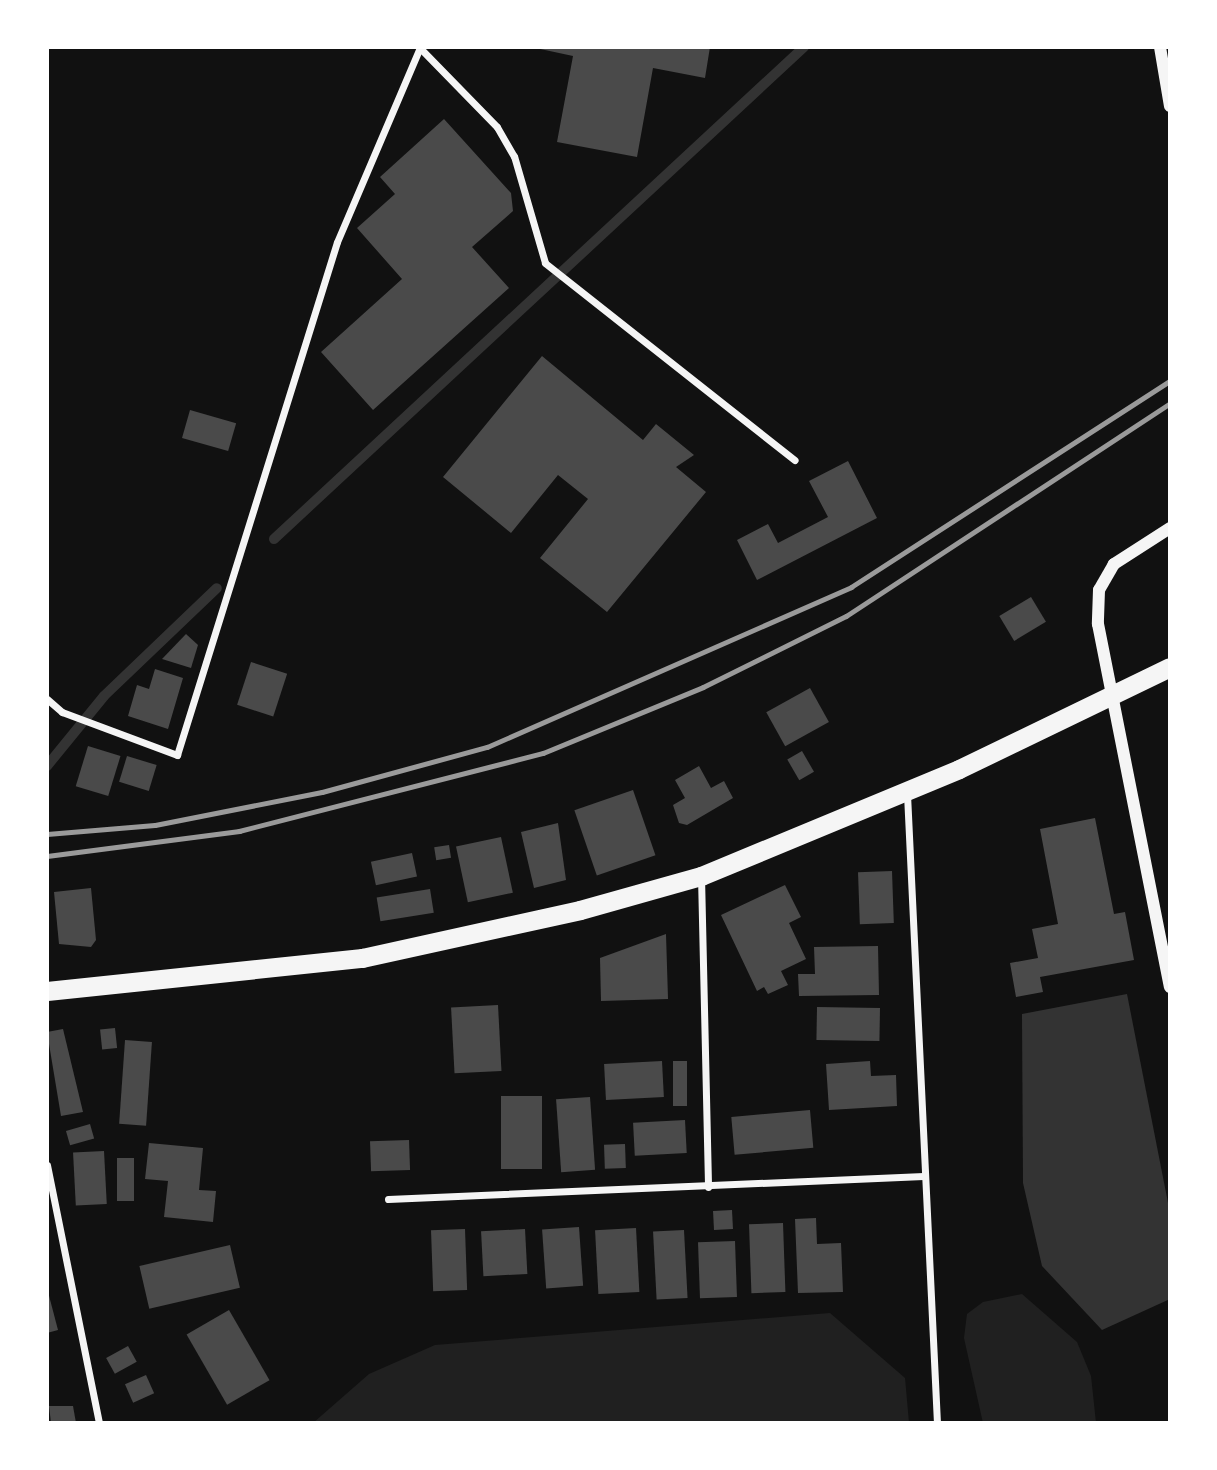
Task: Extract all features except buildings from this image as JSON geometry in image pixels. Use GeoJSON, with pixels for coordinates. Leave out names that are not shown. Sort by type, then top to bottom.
{"type":"FeatureCollection","features":[{"type":"Feature","properties":{"kind":"highway"},"geometry":{"type":"LineString","coordinates":[[47,991],[362,958],[580,910],[701,876],[907,790],[1170,667]]}},
{"type":"Feature","properties":{"kind":"street"},"geometry":{"type":"LineString","coordinates":[[1160,47],[1170,106]]}},
{"type":"Feature","properties":{"kind":"street"},"geometry":{"type":"LineString","coordinates":[[47,699],[62,712],[177,755],[337,242],[420,48],[497,127],[514,156],[545,263],[794,460]]}},
{"type":"Feature","properties":{"kind":"street"},"geometry":{"type":"LineString","coordinates":[[1170,528],[1114,564],[1098,590],[1098,624],[1115,695],[1170,988]]}},
{"type":"Feature","properties":{"kind":"street"},"geometry":{"type":"LineString","coordinates":[[907,790],[937,1423]]}},
{"type":"Feature","properties":{"kind":"street"},"geometry":{"type":"LineString","coordinates":[[701,876],[708,1187]]}},
{"type":"Feature","properties":{"kind":"street"},"geometry":{"type":"LineString","coordinates":[[47,1165],[99,1423]]}},
{"type":"Feature","properties":{"kind":"street"},"geometry":{"type":"LineString","coordinates":[[388,1199],[924,1176]]}},
{"type":"Feature","properties":{"kind":"shaded area"},"geometry":{"type":"Polygon","coordinates":[[[1127,994],[1170,1213],[1170,1299],[1102,1330],[1042,1266],[1023,1183],[1022,1014],[1127,994]]]}},
{"type":"Feature","properties":{"kind":"shaded area"},"geometry":{"type":"Polygon","coordinates":[[[1022,1294],[1077,1342],[1091,1376],[1096,1423],[983,1423],[964,1338],[967,1314],[983,1302],[1022,1294]]]}},
{"type":"Feature","properties":{"kind":"shaded area"},"geometry":{"type":"Polygon","coordinates":[[[830,1313],[905,1378],[909,1423],[313,1423],[369,1374],[435,1345],[830,1313]]]}},
{"type":"Feature","properties":{"kind":"waterway"},"geometry":{"type":"LineString","coordinates":[[274,539],[804,47]]}},
{"type":"Feature","properties":{"kind":"waterway"},"geometry":{"type":"LineString","coordinates":[[47,766],[104,696],[217,588]]}},
{"type":"Feature","properties":{"kind":"railway"},"geometry":{"type":"LineString","coordinates":[[47,834],[155,825],[322,792],[487,747],[851,587],[1170,381]]}},
{"type":"Feature","properties":{"kind":"railway"},"geometry":{"type":"LineString","coordinates":[[47,856],[239,831],[543,753],[703,687],[846,616],[1170,403]]}}]}
